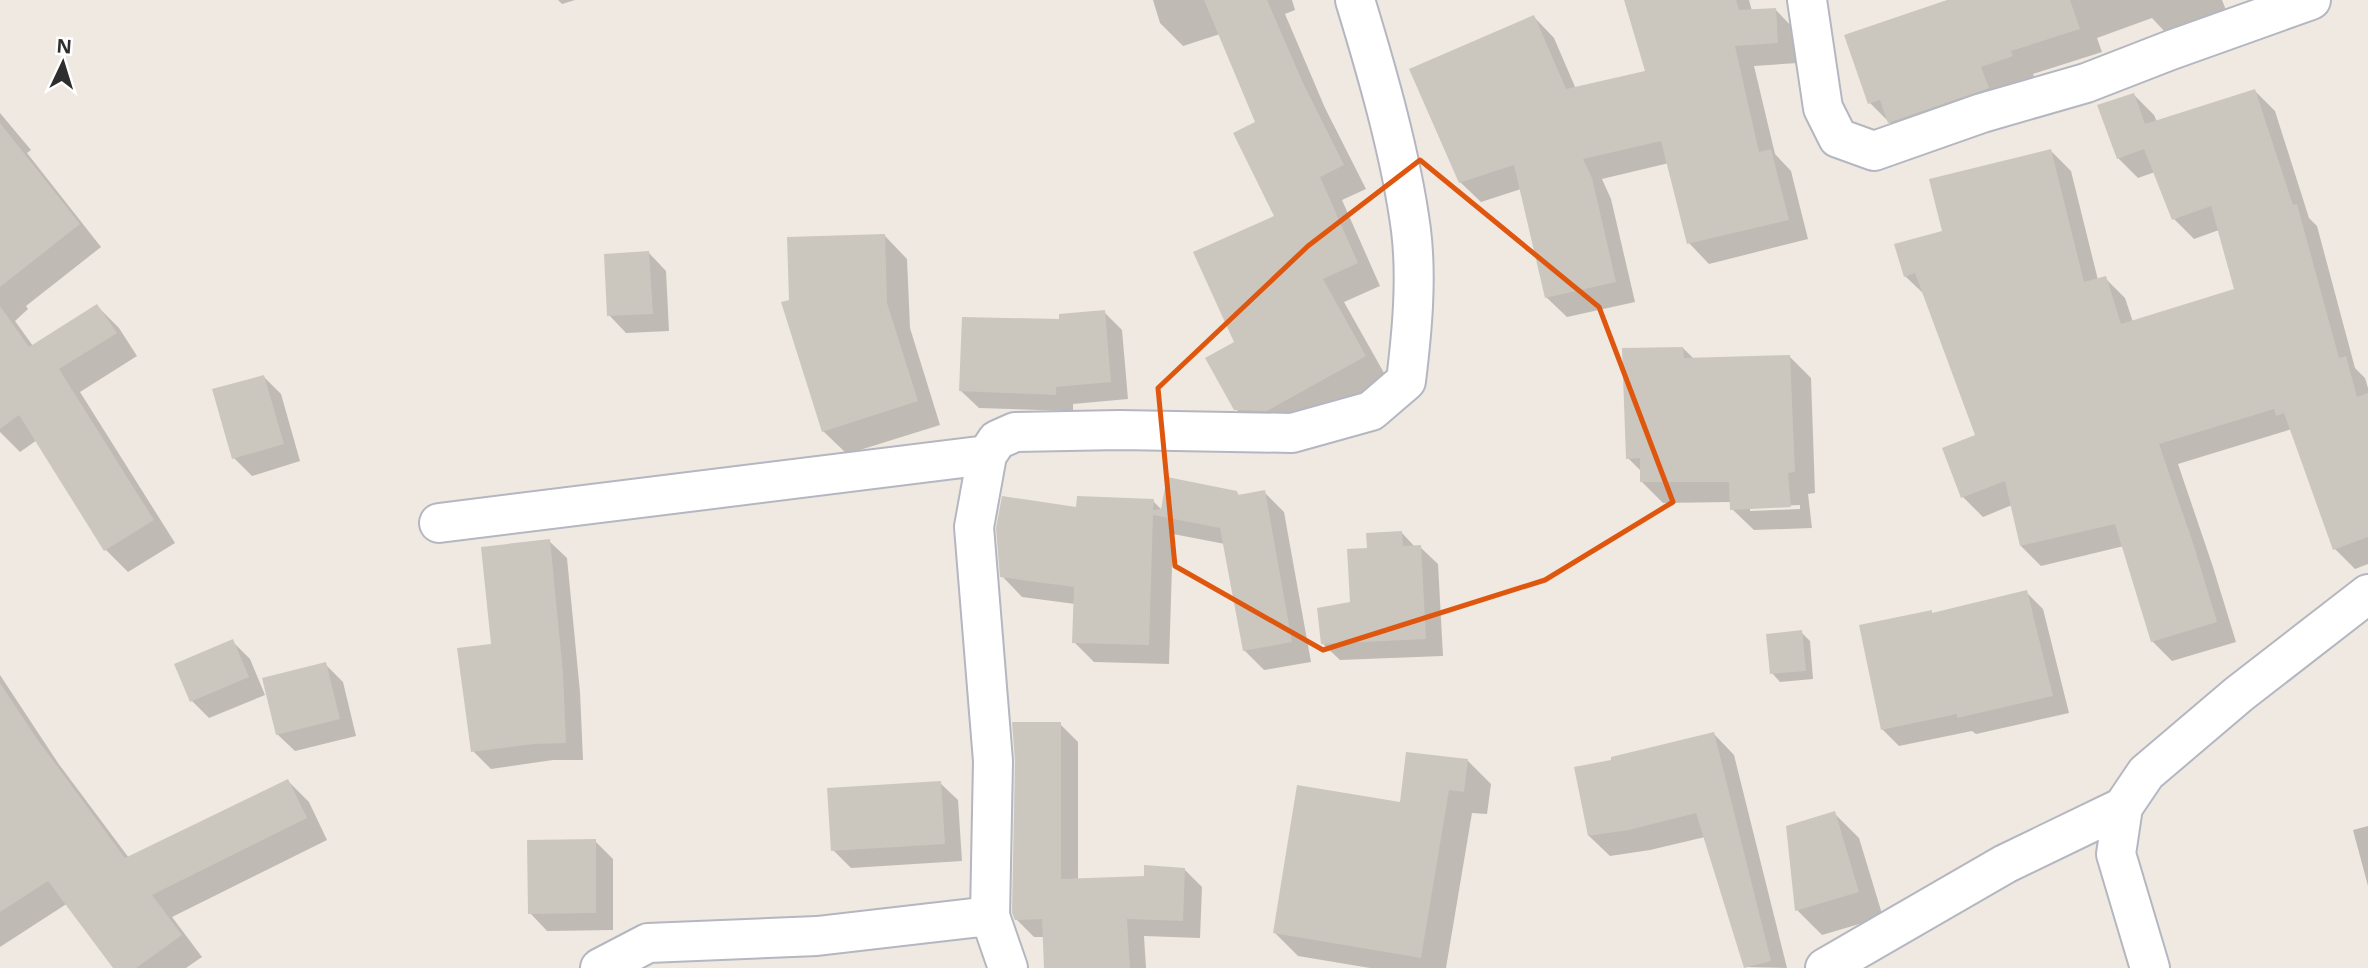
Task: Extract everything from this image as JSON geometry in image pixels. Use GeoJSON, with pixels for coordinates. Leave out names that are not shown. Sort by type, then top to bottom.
{"type":"FeatureCollection","features":[{"type":"Feature","properties":{"kind":"street"},"geometry":{"type":"LineString","coordinates":[[1008,968],[990,916],[993,761],[974,527],[987,455],[997,440],[1015,432],[1120,430],[1292,433],[1371,411],[1406,381],[1413,326],[1411,231],[1394,145],[1355,0]]}},
{"type":"Feature","properties":{"kind":"street"},"geometry":{"type":"LineString","coordinates":[[1807,0],[1823,108],[1838,138],[1874,151],[1982,113],[2086,83],[2311,0]]}},
{"type":"Feature","properties":{"kind":"street"},"geometry":{"type":"LineString","coordinates":[[439,523],[987,455]]}},
{"type":"Feature","properties":{"kind":"street"},"geometry":{"type":"LineString","coordinates":[[2150,968],[2116,854],[2123,807],[2146,773],[2239,694],[2368,594]]}},
{"type":"Feature","properties":{"kind":"street"},"geometry":{"type":"LineString","coordinates":[[1825,968],[2006,864],[2123,807]]}},
{"type":"Feature","properties":{"kind":"street"},"geometry":{"type":"LineString","coordinates":[[600,968],[648,943],[817,936],[990,916]]}},
{"type":"Feature","properties":{"kind":"highlighted area"},"geometry":{"type":"Polygon","coordinates":[[[1420,160],[1599,307],[1673,502],[1545,580],[1323,650],[1175,566],[1158,388],[1308,246],[1420,160]]]}},
{"type":"Feature","properties":{"kind":"building"},"geometry":{"type":"Polygon","coordinates":[[[1204,0],[1267,0],[1303,83],[1344,165],[1320,177],[1358,263],[1323,279],[1366,356],[1267,411],[1234,410],[1205,358],[1234,342],[1193,252],[1274,216],[1233,133],[1255,122],[1204,0]]]}},
{"type":"Feature","properties":{"kind":"building"},"geometry":{"type":"Polygon","coordinates":[[[1624,0],[1736,0],[1739,10],[1776,8],[1778,43],[1735,46],[1759,152],[1771,149],[1789,220],[1687,244],[1661,141],[1583,159],[1592,178],[1616,282],[1545,298],[1514,165],[1459,183],[1409,69],[1534,15],[1566,89],[1645,71],[1624,0]]]}},
{"type":"Feature","properties":{"kind":"building"},"geometry":{"type":"Polygon","coordinates":[[[1947,0],[2070,0],[2080,29],[2011,51],[2013,56],[1981,67],[1989,88],[1888,123],[1880,100],[1868,104],[1844,35],[1947,0]]]}},
{"type":"Feature","properties":{"kind":"building"},"geometry":{"type":"Polygon","coordinates":[[[2255,89],[2293,205],[2297,204],[2339,358],[2346,356],[2357,397],[2368,393],[2368,537],[2333,550],[2284,413],[2276,416],[2274,409],[2159,444],[2217,622],[2151,642],[2115,524],[2020,546],[2005,481],[1961,498],[1942,448],[1975,435],[1915,273],[1904,277],[1894,244],[1942,231],[1929,179],[2051,149],[2084,282],[2106,276],[2121,324],[2234,289],[2211,206],[2172,220],[2144,149],[2117,159],[2097,105],[2134,93],[2145,124],[2255,89]]]}},
{"type":"Feature","properties":{"kind":"building"},"geometry":{"type":"Polygon","coordinates":[[[0,123],[80,224],[0,287],[0,123]]]}},
{"type":"Feature","properties":{"kind":"building"},"geometry":{"type":"Polygon","coordinates":[[[885,234],[887,303],[918,401],[822,432],[781,302],[789,300],[787,237],[885,234]]]}},
{"type":"Feature","properties":{"kind":"building"},"geometry":{"type":"Polygon","coordinates":[[[649,251],[653,314],[607,316],[604,254],[649,251]]]}},
{"type":"Feature","properties":{"kind":"building"},"geometry":{"type":"Polygon","coordinates":[[[97,304],[117,333],[59,369],[154,520],[104,551],[19,415],[0,429],[0,306],[29,347],[97,304]]]}},
{"type":"Feature","properties":{"kind":"building"},"geometry":{"type":"Polygon","coordinates":[[[1105,310],[1111,382],[1056,387],[1056,395],[959,391],[962,317],[1059,319],[1059,314],[1105,310]]]}},
{"type":"Feature","properties":{"kind":"building"},"geometry":{"type":"Polygon","coordinates":[[[1683,347],[1684,358],[1790,355],[1795,472],[1788,473],[1791,507],[1730,510],[1729,482],[1640,482],[1640,458],[1626,459],[1622,348],[1683,347]]]}},
{"type":"Feature","properties":{"kind":"building"},"geometry":{"type":"Polygon","coordinates":[[[264,375],[284,444],[232,459],[212,389],[264,375]]]}},
{"type":"Feature","properties":{"kind":"building"},"geometry":{"type":"Polygon","coordinates":[[[1167,477],[1237,491],[1238,495],[1265,490],[1292,642],[1243,651],[1220,528],[1153,515],[1149,645],[1072,643],[1074,587],[1000,577],[996,528],[1002,496],[1076,507],[1077,496],[1154,499],[1153,510],[1161,509],[1167,477]]]}},
{"type":"Feature","properties":{"kind":"building"},"geometry":{"type":"Polygon","coordinates":[[[1402,531],[1403,546],[1421,545],[1426,639],[1321,644],[1317,608],[1350,602],[1347,549],[1367,548],[1366,533],[1402,531]]]}},
{"type":"Feature","properties":{"kind":"building"},"geometry":{"type":"Polygon","coordinates":[[[550,539],[563,673],[566,743],[471,752],[457,648],[491,644],[481,547],[550,539]]]}},
{"type":"Feature","properties":{"kind":"building"},"geometry":{"type":"Polygon","coordinates":[[[2027,590],[2053,696],[1957,718],[1957,714],[1881,730],[1859,625],[1932,610],[1932,613],[2027,590]]]}},
{"type":"Feature","properties":{"kind":"building"},"geometry":{"type":"Polygon","coordinates":[[[1802,630],[1806,671],[1770,674],[1766,634],[1802,630]]]}},
{"type":"Feature","properties":{"kind":"building"},"geometry":{"type":"Polygon","coordinates":[[[233,639],[249,677],[190,702],[174,664],[233,639]]]}},
{"type":"Feature","properties":{"kind":"building"},"geometry":{"type":"Polygon","coordinates":[[[326,662],[340,719],[276,735],[262,678],[326,662]]]}},
{"type":"Feature","properties":{"kind":"building"},"geometry":{"type":"Polygon","coordinates":[[[0,683],[37,739],[125,858],[288,779],[307,818],[152,895],[182,935],[136,968],[113,968],[48,881],[0,912],[0,683]]]}},
{"type":"Feature","properties":{"kind":"building"},"geometry":{"type":"Polygon","coordinates":[[[1012,722],[1061,722],[1061,879],[1144,876],[1144,865],[1185,868],[1183,921],[1127,919],[1130,968],[1044,968],[1042,919],[1015,920],[1012,913],[1015,761],[1012,722]]]}},
{"type":"Feature","properties":{"kind":"building"},"geometry":{"type":"Polygon","coordinates":[[[1714,732],[1771,961],[1744,968],[1696,813],[1629,830],[1588,836],[1574,767],[1611,760],[1611,757],[1714,732]]]}},
{"type":"Feature","properties":{"kind":"building"},"geometry":{"type":"Polygon","coordinates":[[[1406,752],[1468,759],[1464,792],[1449,790],[1421,958],[1273,933],[1297,785],[1400,802],[1406,752]]]}},
{"type":"Feature","properties":{"kind":"building"},"geometry":{"type":"Polygon","coordinates":[[[941,781],[945,844],[831,851],[827,788],[941,781]]]}},
{"type":"Feature","properties":{"kind":"building"},"geometry":{"type":"Polygon","coordinates":[[[1835,811],[1859,892],[1795,911],[1786,826],[1835,811]]]}},
{"type":"Feature","properties":{"kind":"building"},"geometry":{"type":"Polygon","coordinates":[[[596,839],[596,913],[528,914],[527,840],[596,839]]]}}]}
